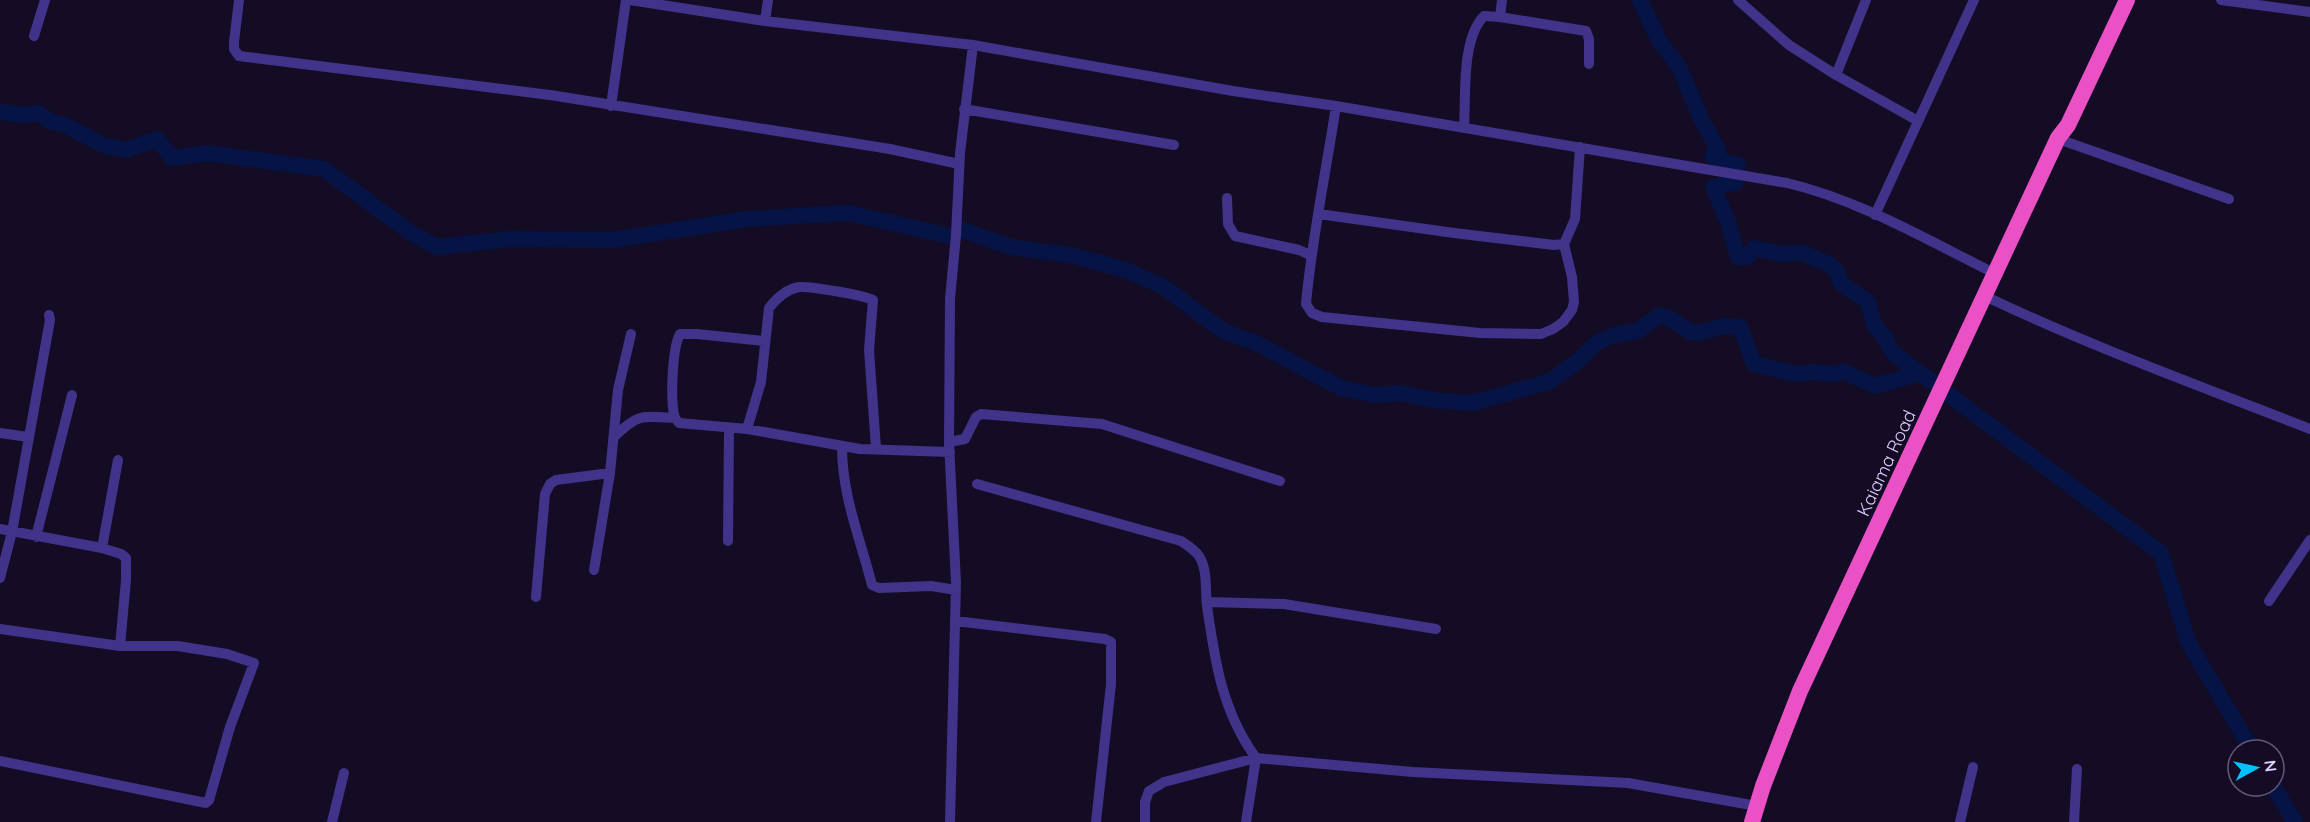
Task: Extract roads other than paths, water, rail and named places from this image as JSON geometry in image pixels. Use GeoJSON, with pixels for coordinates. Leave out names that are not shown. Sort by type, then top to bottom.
{"type":"FeatureCollection","features":[{"type":"Feature","properties":{"kind":"highway","name":"Kaiama Road"},"geometry":{"type":"LineString","coordinates":[[1752,822],[1758,814],[1800,691],[1991,299],[2127,0]]}},
{"type":"Feature","properties":{"kind":"highway","name":"Kaiama Road"},"geometry":{"type":"LineString","coordinates":[[1942,396],[2058,138],[2066,133]]}},
{"type":"Feature","properties":{"kind":"street"},"geometry":{"type":"LineString","coordinates":[[34,36],[45,0]]}},
{"type":"Feature","properties":{"kind":"street"},"geometry":{"type":"LineString","coordinates":[[239,0],[234,42],[234,49],[239,56],[479,86],[890,149],[959,164]]}},
{"type":"Feature","properties":{"kind":"street"},"geometry":{"type":"LineString","coordinates":[[611,106],[628,0],[765,21],[973,45],[1233,91],[1713,169],[1811,188],[1875,215],[1996,274]]}},
{"type":"Feature","properties":{"kind":"street"},"geometry":{"type":"LineString","coordinates":[[765,21],[768,0]]}},
{"type":"Feature","properties":{"kind":"street"},"geometry":{"type":"LineString","coordinates":[[1500,17],[1502,0]]}},
{"type":"Feature","properties":{"kind":"street"},"geometry":{"type":"LineString","coordinates":[[1738,0],[1789,45],[1836,75],[1918,121]]}},
{"type":"Feature","properties":{"kind":"street"},"geometry":{"type":"LineString","coordinates":[[1836,75],[1866,0]]}},
{"type":"Feature","properties":{"kind":"street"},"geometry":{"type":"LineString","coordinates":[[1875,215],[1974,0]]}},
{"type":"Feature","properties":{"kind":"street"},"geometry":{"type":"LineString","coordinates":[[2221,0],[2310,12]]}},
{"type":"Feature","properties":{"kind":"street"},"geometry":{"type":"LineString","coordinates":[[1464,128],[1468,56],[1473,32],[1484,15],[1586,31],[1589,39],[1589,64]]}},
{"type":"Feature","properties":{"kind":"street"},"geometry":{"type":"LineString","coordinates":[[950,822],[956,590],[950,447],[950,298],[964,109],[973,45]]}},
{"type":"Feature","properties":{"kind":"street"},"geometry":{"type":"LineString","coordinates":[[1336,106],[1319,214],[1310,255],[1306,304],[1312,313],[1322,317],[1480,333],[1541,334],[1563,322],[1572,310],[1574,302],[1572,277],[1564,244],[1575,219],[1580,147]]}},
{"type":"Feature","properties":{"kind":"street"},"geometry":{"type":"LineString","coordinates":[[964,109],[1174,145]]}},
{"type":"Feature","properties":{"kind":"street"},"geometry":{"type":"LineString","coordinates":[[2066,133],[2229,199]]}},
{"type":"Feature","properties":{"kind":"street"},"geometry":{"type":"LineString","coordinates":[[1227,198],[1228,224],[1235,236],[1299,250],[1310,255]]}},
{"type":"Feature","properties":{"kind":"street"},"geometry":{"type":"LineString","coordinates":[[1319,214],[1454,233],[1554,245],[1564,244]]}},
{"type":"Feature","properties":{"kind":"street"},"geometry":{"type":"LineString","coordinates":[[747,429],[760,382],[769,308],[780,296],[798,287],[811,288],[873,300],[869,350],[876,448]]}},
{"type":"Feature","properties":{"kind":"street"},"geometry":{"type":"LineString","coordinates":[[1991,299],[2130,361],[2310,429]]}},
{"type":"Feature","properties":{"kind":"street"},"geometry":{"type":"LineString","coordinates":[[0,578],[12,532],[50,320],[49,315]]}},
{"type":"Feature","properties":{"kind":"street"},"geometry":{"type":"LineString","coordinates":[[594,570],[610,473],[618,390],[631,334]]}},
{"type":"Feature","properties":{"kind":"street"},"geometry":{"type":"LineString","coordinates":[[764,341],[680,334],[672,392],[675,418],[679,423],[747,429],[860,449],[950,447],[965,439],[976,417],[981,414],[1102,424],[1280,481]]}},
{"type":"Feature","properties":{"kind":"street"},"geometry":{"type":"LineString","coordinates":[[36,537],[72,395]]}},
{"type":"Feature","properties":{"kind":"street"},"geometry":{"type":"LineString","coordinates":[[614,437],[624,426],[643,417],[675,418]]}},
{"type":"Feature","properties":{"kind":"street"},"geometry":{"type":"LineString","coordinates":[[728,541],[729,428]]}},
{"type":"Feature","properties":{"kind":"street"},"geometry":{"type":"LineString","coordinates":[[0,433],[28,437]]}},
{"type":"Feature","properties":{"kind":"street"},"geometry":{"type":"LineString","coordinates":[[842,446],[842,473],[846,494],[872,585],[879,588],[931,586],[956,590]]}},
{"type":"Feature","properties":{"kind":"street"},"geometry":{"type":"LineString","coordinates":[[102,548],[118,460]]}},
{"type":"Feature","properties":{"kind":"street"},"geometry":{"type":"LineString","coordinates":[[536,597],[546,494],[550,484],[556,480],[610,473]]}},
{"type":"Feature","properties":{"kind":"street"},"geometry":{"type":"LineString","coordinates":[[977,484],[1181,541],[1198,554],[1204,567],[1207,603],[1224,699],[1239,734],[1256,758],[1246,822]]}},
{"type":"Feature","properties":{"kind":"street"},"geometry":{"type":"LineString","coordinates":[[0,529],[102,548],[122,554],[126,558],[126,580],[120,646]]}},
{"type":"Feature","properties":{"kind":"street"},"geometry":{"type":"LineString","coordinates":[[2269,601],[2310,540]]}},
{"type":"Feature","properties":{"kind":"street"},"geometry":{"type":"LineString","coordinates":[[1207,603],[1295,606],[1436,629]]}},
{"type":"Feature","properties":{"kind":"street"},"geometry":{"type":"LineString","coordinates":[[956,621],[1106,639],[1111,642],[1111,684],[1096,822]]}},
{"type":"Feature","properties":{"kind":"street"},"geometry":{"type":"LineString","coordinates":[[0,629],[120,646],[178,646],[227,654],[254,663],[230,727],[208,802],[204,804],[0,761]]}},
{"type":"Feature","properties":{"kind":"street"},"geometry":{"type":"LineString","coordinates":[[1145,822],[1145,802],[1149,791],[1164,782],[1256,758],[1413,772],[1628,783],[1758,814]]}},
{"type":"Feature","properties":{"kind":"street"},"geometry":{"type":"LineString","coordinates":[[1960,822],[1973,767]]}},
{"type":"Feature","properties":{"kind":"street"},"geometry":{"type":"LineString","coordinates":[[2074,822],[2077,769]]}},
{"type":"Feature","properties":{"kind":"street"},"geometry":{"type":"LineString","coordinates":[[332,822],[344,773]]}},
{"type":"Feature","properties":{"kind":"waterway"},"geometry":{"type":"LineString","coordinates":[[1640,0],[1659,40],[1679,67],[1702,121],[1718,149],[1712,156],[1738,165],[1735,183],[1713,187],[1728,222],[1738,257],[1747,257],[1754,248],[1781,254],[1802,253],[1829,264],[1838,273],[1840,281],[1846,287],[1868,302],[1874,325],[1885,338],[1893,353],[2161,553],[2188,642],[2245,738]]}},
{"type":"Feature","properties":{"kind":"waterway"},"geometry":{"type":"LineString","coordinates":[[0,112],[21,115],[38,113],[50,121],[65,125],[105,146],[126,150],[157,139],[172,158],[207,153],[324,169],[411,233],[437,247],[510,239],[613,240],[747,219],[848,213],[950,236],[963,230],[1010,247],[1070,255],[1126,270],[1164,287],[1223,331],[1256,343],[1341,388],[1375,395],[1400,393],[1433,400],[1473,403],[1551,381],[1598,342],[1614,335],[1638,331],[1660,315],[1691,332],[1699,333],[1723,326],[1740,327],[1754,364],[1795,374],[1812,372],[1834,374],[1842,371],[1876,386],[1919,373]]}},
{"type":"Feature","properties":{"kind":"waterway"},"geometry":{"type":"LineString","coordinates":[[2280,798],[2295,822]]}}]}
